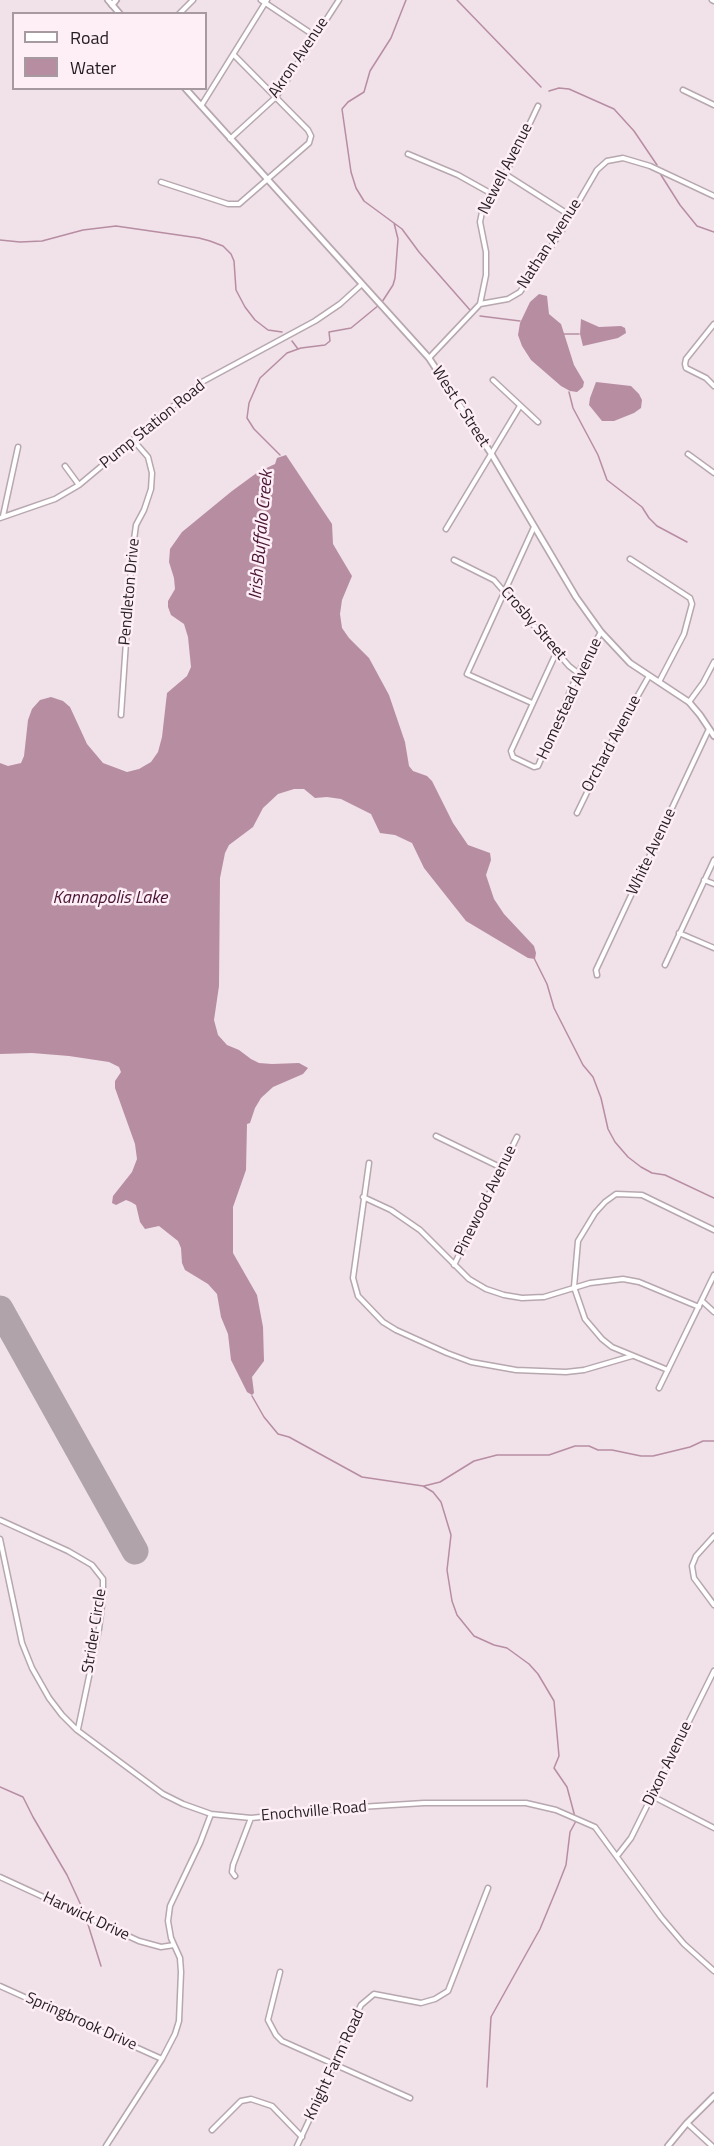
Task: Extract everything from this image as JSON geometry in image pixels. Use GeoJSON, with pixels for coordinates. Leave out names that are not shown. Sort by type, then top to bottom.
{"type":"FeatureCollection","features":[{"type":"Feature","properties":{"kind":"main road"},"geometry":{"type":"LineString","coordinates":[[110,2],[116,0]]}},
{"type":"Feature","properties":{"kind":"main road","name":"West C Street"},"geometry":{"type":"LineString","coordinates":[[187,90],[429,358],[492,455],[576,597],[601,632],[630,663],[689,702],[714,736]]}},
{"type":"Feature","properties":{"kind":"main road"},"geometry":{"type":"LineString","coordinates":[[669,2146],[687,2122],[714,2096]]}},
{"type":"Feature","properties":{"kind":"street"},"geometry":{"type":"LineString","coordinates":[[181,12],[193,0]]}},
{"type":"Feature","properties":{"kind":"street","name":"Akron Avenue"},"geometry":{"type":"LineString","coordinates":[[230,139],[276,97],[339,0]]}},
{"type":"Feature","properties":{"kind":"street"},"geometry":{"type":"LineString","coordinates":[[201,106],[234,55],[264,1],[315,36]]}},
{"type":"Feature","properties":{"kind":"street"},"geometry":{"type":"LineString","coordinates":[[161,182],[228,204],[239,204],[309,143],[311,136],[308,130],[234,55]]}},
{"type":"Feature","properties":{"kind":"street"},"geometry":{"type":"LineString","coordinates":[[683,90],[714,105]]}},
{"type":"Feature","properties":{"kind":"street","name":"Newell Avenue"},"geometry":{"type":"LineString","coordinates":[[480,304],[486,275],[486,252],[480,222],[482,212],[505,174],[538,106]]}},
{"type":"Feature","properties":{"kind":"street"},"geometry":{"type":"LineString","coordinates":[[408,153],[458,175],[492,195]]}},
{"type":"Feature","properties":{"kind":"street","name":"Nathan Avenue"},"geometry":{"type":"LineString","coordinates":[[480,304],[508,299],[520,292],[571,216],[597,170],[607,160],[623,158],[649,165],[714,196]]}},
{"type":"Feature","properties":{"kind":"street"},"geometry":{"type":"LineString","coordinates":[[505,174],[571,216]]}},
{"type":"Feature","properties":{"kind":"street","name":"Pump Station Road"},"geometry":{"type":"LineString","coordinates":[[1,517],[55,499],[79,485],[202,382],[315,321],[340,304],[362,284]]}},
{"type":"Feature","properties":{"kind":"street"},"geometry":{"type":"LineString","coordinates":[[429,358],[480,304]]}},
{"type":"Feature","properties":{"kind":"street"},"geometry":{"type":"LineString","coordinates":[[714,324],[686,359],[685,364],[686,368],[706,378],[714,386]]}},
{"type":"Feature","properties":{"kind":"street"},"geometry":{"type":"LineString","coordinates":[[493,380],[538,422]]}},
{"type":"Feature","properties":{"kind":"street"},"geometry":{"type":"LineString","coordinates":[[446,529],[520,406]]}},
{"type":"Feature","properties":{"kind":"street","name":"Pendleton Drive"},"geometry":{"type":"LineString","coordinates":[[121,715],[133,544],[136,525],[151,489],[152,473],[147,457],[134,441]]}},
{"type":"Feature","properties":{"kind":"street"},"geometry":{"type":"LineString","coordinates":[[1,517],[18,447]]}},
{"type":"Feature","properties":{"kind":"street"},"geometry":{"type":"LineString","coordinates":[[688,454],[714,473]]}},
{"type":"Feature","properties":{"kind":"street"},"geometry":{"type":"LineString","coordinates":[[65,466],[79,485]]}},
{"type":"Feature","properties":{"kind":"street"},"geometry":{"type":"LineString","coordinates":[[534,527],[467,674],[532,703],[557,651]]}},
{"type":"Feature","properties":{"kind":"street"},"geometry":{"type":"LineString","coordinates":[[630,559],[690,598],[692,604],[684,634],[659,682]]}},
{"type":"Feature","properties":{"kind":"street","name":"Crosby Street"},"geometry":{"type":"LineString","coordinates":[[454,560],[494,580],[569,666],[578,673]]}},
{"type":"Feature","properties":{"kind":"street","name":"Homestead Avenue"},"geometry":{"type":"LineString","coordinates":[[532,703],[511,751],[513,757],[534,767],[538,766],[578,673],[601,632]]}},
{"type":"Feature","properties":{"kind":"street"},"geometry":{"type":"LineString","coordinates":[[689,702],[714,662]]}},
{"type":"Feature","properties":{"kind":"street","name":"Orchard Avenue"},"geometry":{"type":"LineString","coordinates":[[577,813],[612,741],[649,676]]}},
{"type":"Feature","properties":{"kind":"street","name":"White Avenue"},"geometry":{"type":"LineString","coordinates":[[597,975],[596,970],[709,728]]}},
{"type":"Feature","properties":{"kind":"street"},"geometry":{"type":"LineString","coordinates":[[665,965],[714,861]]}},
{"type":"Feature","properties":{"kind":"street"},"geometry":{"type":"LineString","coordinates":[[704,880],[714,884]]}},
{"type":"Feature","properties":{"kind":"street"},"geometry":{"type":"LineString","coordinates":[[680,933],[714,948]]}},
{"type":"Feature","properties":{"kind":"street"},"geometry":{"type":"LineString","coordinates":[[436,1136],[502,1168]]}},
{"type":"Feature","properties":{"kind":"street","name":"Pinewood Avenue"},"geometry":{"type":"LineString","coordinates":[[454,1265],[517,1137]]}},
{"type":"Feature","properties":{"kind":"street"},"geometry":{"type":"LineString","coordinates":[[369,1163],[353,1278],[358,1296],[396,1330],[471,1362],[516,1370],[566,1372],[584,1370],[632,1356]]}},
{"type":"Feature","properties":{"kind":"street"},"geometry":{"type":"LineString","coordinates":[[668,1370],[612,1347],[592,1329],[582,1313],[574,1287],[576,1253],[581,1235],[595,1213],[616,1194],[642,1195],[714,1230]]}},
{"type":"Feature","properties":{"kind":"street"},"geometry":{"type":"LineString","coordinates":[[363,1197],[405,1218],[470,1279],[486,1289],[504,1295],[522,1298],[544,1297],[574,1287],[623,1279],[647,1285],[699,1307]]}},
{"type":"Feature","properties":{"kind":"street"},"geometry":{"type":"LineString","coordinates":[[659,1388],[714,1275]]}},
{"type":"Feature","properties":{"kind":"street"},"geometry":{"type":"LineString","coordinates":[[702,1301],[714,1312]]}},
{"type":"Feature","properties":{"kind":"street","name":"Strider Circle"},"geometry":{"type":"LineString","coordinates":[[0,1520],[68,1551],[92,1565],[103,1579],[99,1629],[77,1730]]}},
{"type":"Feature","properties":{"kind":"street"},"geometry":{"type":"LineString","coordinates":[[714,1536],[696,1556],[692,1566],[694,1578],[714,1605]]}},
{"type":"Feature","properties":{"kind":"street","name":"Enochville Road"},"geometry":{"type":"LineString","coordinates":[[0,1539],[25,1651],[49,1698],[77,1730],[163,1794],[211,1814],[251,1818],[424,1803],[526,1803],[556,1810],[595,1827],[661,1917],[684,1944],[714,1971]]}},
{"type":"Feature","properties":{"kind":"street","name":"Dixon Avenue"},"geometry":{"type":"LineString","coordinates":[[617,1856],[631,1838],[714,1671]]}},
{"type":"Feature","properties":{"kind":"street"},"geometry":{"type":"LineString","coordinates":[[652,1796],[714,1828]]}},
{"type":"Feature","properties":{"kind":"street"},"geometry":{"type":"LineString","coordinates":[[106,2146],[162,2059],[175,2034],[179,2021],[181,1972],[180,1958],[168,1921],[170,1905],[200,1843],[211,1814]]}},
{"type":"Feature","properties":{"kind":"street"},"geometry":{"type":"LineString","coordinates":[[235,1876],[232,1872],[233,1865],[251,1818]]}},
{"type":"Feature","properties":{"kind":"street","name":"Harwick Drive"},"geometry":{"type":"LineString","coordinates":[[0,1878],[139,1941],[161,1947],[174,1945]]}},
{"type":"Feature","properties":{"kind":"street","name":"Knight Farm Road"},"geometry":{"type":"LineString","coordinates":[[297,2146],[361,2005],[374,1994],[421,2004],[448,1991],[488,1888]]}},
{"type":"Feature","properties":{"kind":"street"},"geometry":{"type":"LineString","coordinates":[[280,1972],[268,2020],[271,2028],[282,2041],[410,2098]]}},
{"type":"Feature","properties":{"kind":"street","name":"Springbrook Drive"},"geometry":{"type":"LineString","coordinates":[[0,1986],[162,2059]]}},
{"type":"Feature","properties":{"kind":"street"},"geometry":{"type":"LineString","coordinates":[[212,2130],[241,2102],[250,2099],[272,2106],[302,2137]]}},
{"type":"Feature","properties":{"kind":"street"},"geometry":{"type":"LineString","coordinates":[[687,2122],[712,2146]]}},
{"type":"Feature","properties":{"kind":"water"},"geometry":{"type":"Polygon","coordinates":[[[539,294],[547,296],[549,314],[561,324],[574,365],[584,382],[583,387],[577,392],[561,386],[531,360],[522,346],[518,335],[520,323],[530,302],[539,294]]]}},
{"type":"Feature","properties":{"kind":"water"},"geometry":{"type":"Polygon","coordinates":[[[581,319],[599,327],[621,326],[625,328],[626,333],[618,338],[583,346],[580,334],[581,319]]]}},
{"type":"Feature","properties":{"kind":"water"},"geometry":{"type":"Polygon","coordinates":[[[596,382],[631,386],[642,400],[641,408],[614,421],[602,421],[589,405],[596,382]]]}},
{"type":"Feature","properties":{"kind":"water","name":"Kannapolis Lake"},"geometry":{"type":"Polygon","coordinates":[[[286,455],[332,524],[333,544],[352,576],[342,600],[340,614],[342,628],[369,658],[389,695],[405,742],[409,766],[413,771],[427,776],[432,781],[453,823],[468,845],[490,853],[491,860],[486,875],[494,899],[504,914],[534,946],[536,953],[535,959],[528,958],[466,921],[424,868],[412,843],[395,835],[380,833],[371,814],[341,799],[315,798],[304,789],[294,789],[278,794],[263,808],[253,827],[229,845],[220,878],[219,986],[214,1020],[218,1035],[227,1045],[259,1063],[299,1063],[308,1068],[303,1074],[273,1087],[261,1098],[250,1123],[247,1124],[246,1170],[233,1207],[233,1253],[257,1295],[263,1327],[264,1361],[252,1377],[254,1393],[252,1395],[247,1392],[231,1360],[228,1334],[221,1317],[217,1294],[208,1284],[185,1270],[178,1241],[159,1226],[145,1229],[140,1222],[136,1205],[131,1202],[126,1200],[116,1205],[112,1203],[113,1196],[132,1172],[137,1159],[135,1144],[115,1088],[115,1081],[121,1072],[119,1067],[109,1062],[69,1056],[32,1053],[0,1054],[0,763],[8,766],[21,763],[32,709],[40,700],[51,697],[63,701],[70,707],[87,744],[103,763],[127,772],[139,769],[151,762],[158,752],[162,737],[167,693],[187,676],[191,667],[188,637],[184,624],[171,615],[168,607],[168,601],[175,589],[169,562],[170,549],[182,532],[232,491],[258,472],[275,464],[277,458],[286,455]]]}},
{"type":"Feature","properties":{"kind":"waterway","name":"Irish Buffalo Creek"},"geometry":{"type":"LineString","coordinates":[[406,0],[391,38],[370,71],[364,92],[348,102],[342,109],[351,172],[356,188],[364,201],[402,229],[470,310]]}},
{"type":"Feature","properties":{"kind":"waterway"},"geometry":{"type":"LineString","coordinates":[[457,0],[541,87]]}},
{"type":"Feature","properties":{"kind":"waterway"},"geometry":{"type":"LineString","coordinates":[[549,91],[559,88],[569,89],[614,109],[634,131],[657,165]]}},
{"type":"Feature","properties":{"kind":"waterway"},"geometry":{"type":"LineString","coordinates":[[661,175],[697,226],[714,232]]}},
{"type":"Feature","properties":{"kind":"waterway","name":"Irish Buffalo Creek"},"geometry":{"type":"LineString","coordinates":[[382,302],[395,278],[398,239],[394,223]]}},
{"type":"Feature","properties":{"kind":"waterway"},"geometry":{"type":"LineString","coordinates":[[0,240],[42,241],[83,230],[116,226],[210,241],[223,246],[231,254],[234,261],[236,290],[255,320],[268,330],[282,332]]}},
{"type":"Feature","properties":{"kind":"waterway","name":"Irish Buffalo Creek"},"geometry":{"type":"LineString","coordinates":[[280,455],[254,429],[247,418],[249,403],[260,378],[287,353],[301,348],[325,345],[330,341],[329,332],[351,328],[379,305]]}},
{"type":"Feature","properties":{"kind":"waterway"},"geometry":{"type":"LineString","coordinates":[[480,316],[520,321]]}},
{"type":"Feature","properties":{"kind":"waterway"},"geometry":{"type":"LineString","coordinates":[[563,334],[579,334]]}},
{"type":"Feature","properties":{"kind":"waterway"},"geometry":{"type":"LineString","coordinates":[[292,341],[298,349]]}},
{"type":"Feature","properties":{"kind":"waterway"},"geometry":{"type":"LineString","coordinates":[[569,392],[573,408],[598,455],[607,480],[642,507],[657,526],[687,542]]}},
{"type":"Feature","properties":{"kind":"waterway"},"geometry":{"type":"LineString","coordinates":[[534,958],[547,984],[554,1008],[583,1065],[593,1077],[601,1098],[608,1129],[615,1142],[628,1157],[641,1167],[652,1173],[665,1175],[714,1198]]}},
{"type":"Feature","properties":{"kind":"waterway"},"geometry":{"type":"LineString","coordinates":[[252,1396],[264,1417],[278,1434],[289,1437],[362,1477],[423,1486],[433,1492],[441,1502],[451,1535],[447,1570],[452,1601],[457,1615],[474,1636],[507,1648],[529,1664],[538,1674],[554,1701],[559,1756],[554,1768],[567,1787],[575,1817]]}},
{"type":"Feature","properties":{"kind":"waterway"},"geometry":{"type":"LineString","coordinates":[[424,1486],[440,1482],[474,1461],[497,1455],[549,1455],[575,1446],[589,1446],[598,1450],[653,1456],[690,1447],[703,1441],[714,1441]]}},
{"type":"Feature","properties":{"kind":"waterway"},"geometry":{"type":"LineString","coordinates":[[0,1787],[23,1797],[67,1875],[85,1914]]}},
{"type":"Feature","properties":{"kind":"waterway"},"geometry":{"type":"LineString","coordinates":[[487,2087],[491,2017],[540,1929],[566,1865],[570,1832],[576,1821]]}},
{"type":"Feature","properties":{"kind":"waterway"},"geometry":{"type":"LineString","coordinates":[[86,1918],[101,1966]]}},
{"type":"Feature","properties":{"kind":"runway"},"geometry":{"type":"LineString","coordinates":[[0,1309],[135,1551]]}}]}
